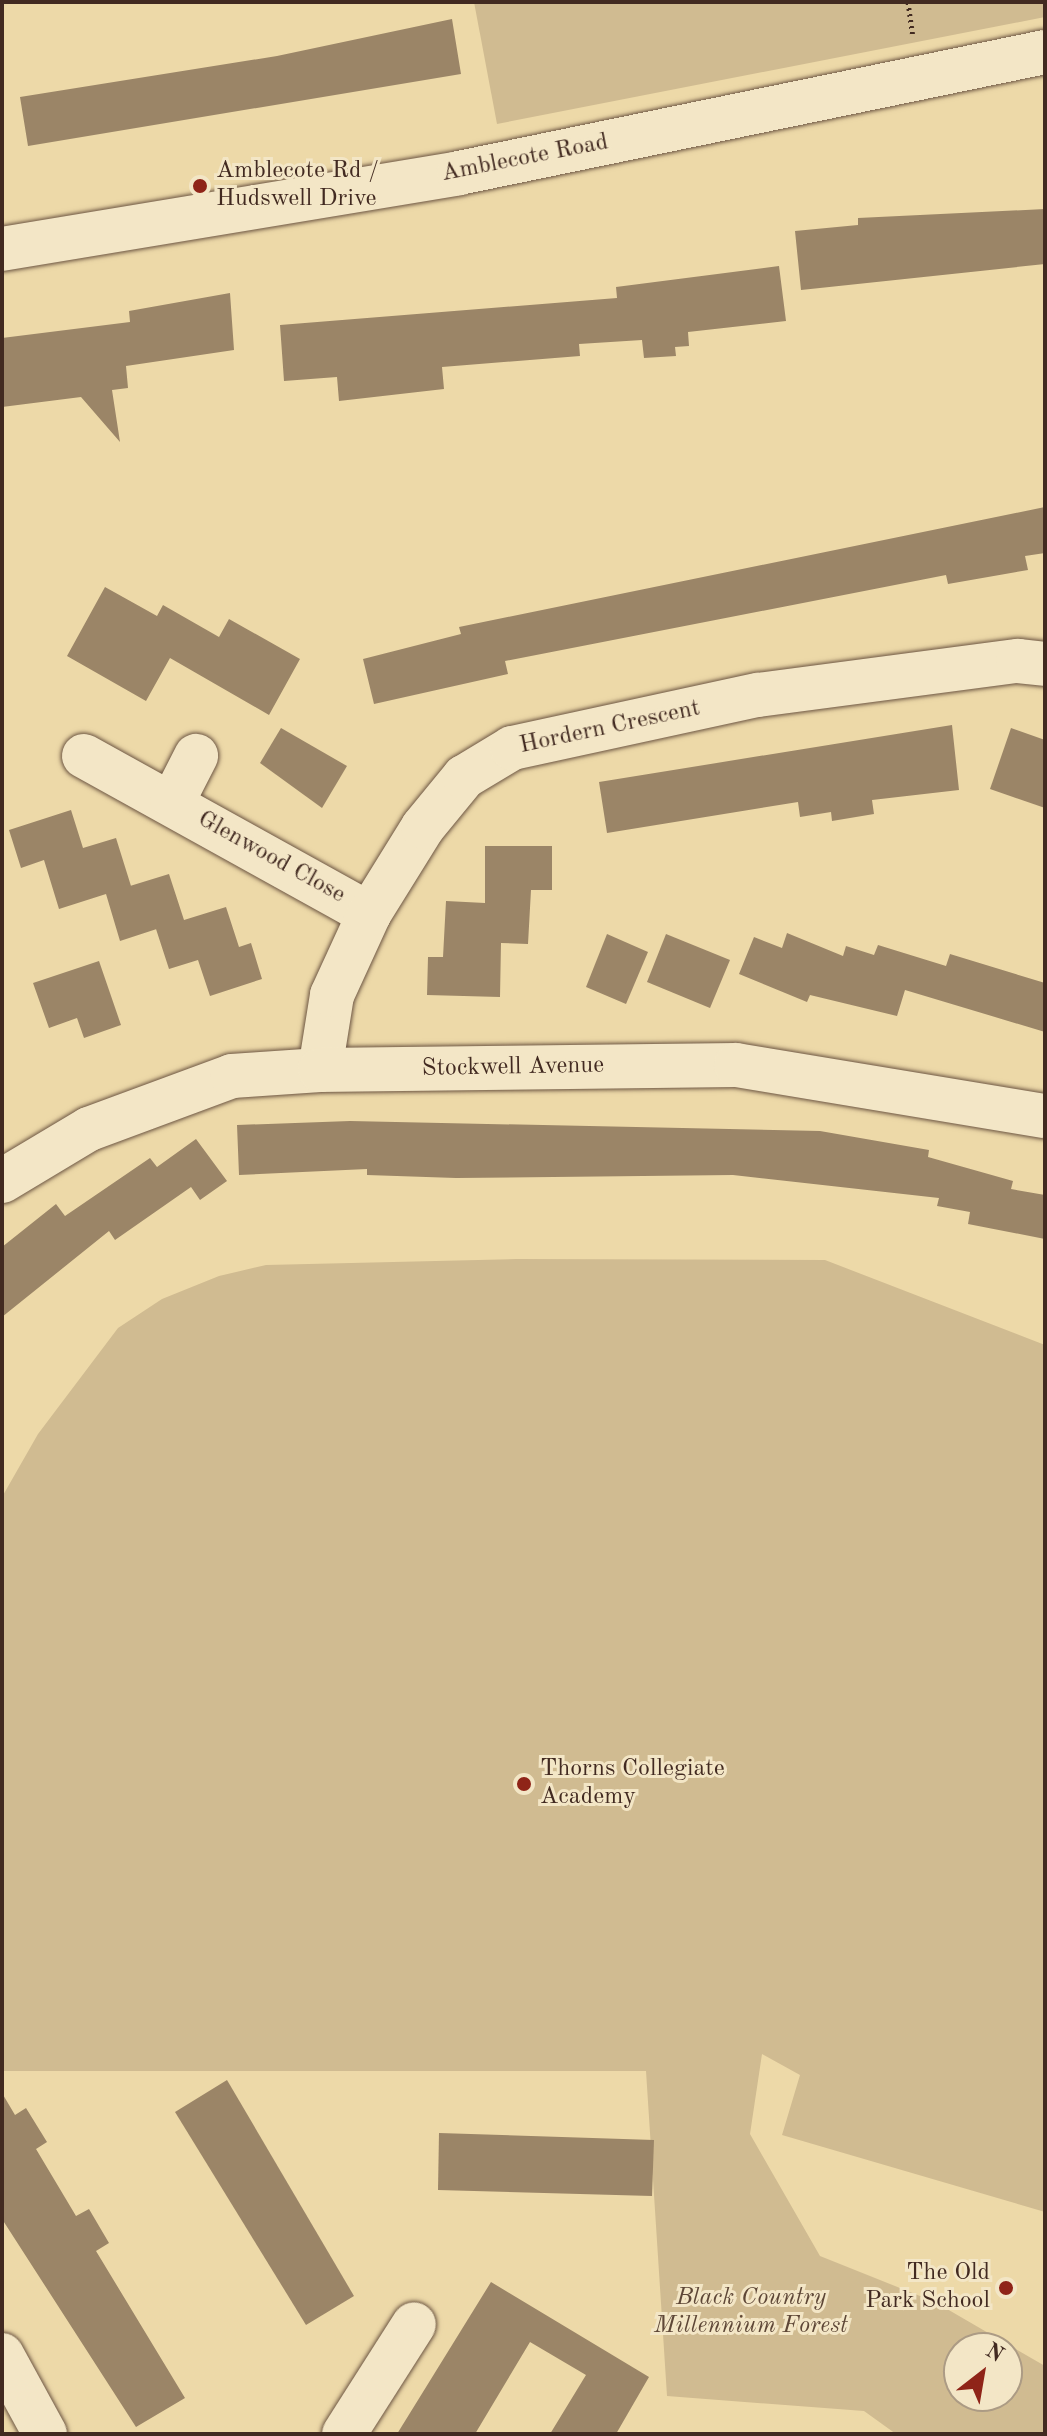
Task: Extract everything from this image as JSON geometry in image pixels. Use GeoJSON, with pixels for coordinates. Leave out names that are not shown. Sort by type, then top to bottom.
{"type":"FeatureCollection","features":[{"type":"Feature","properties":{"kind":"street","name":"Amblecote Road"},"geometry":{"type":"LineString","coordinates":[[2,249],[459,173],[1045,52]]}},
{"type":"Feature","properties":{"kind":"street","name":"Hordern Crescent"},"geometry":{"type":"LineString","coordinates":[[320,1070],[332,995],[369,914],[423,827],[464,777],[512,748],[758,695],[1018,661],[1045,664]]}},
{"type":"Feature","properties":{"kind":"street","name":"Glenwood Close"},"geometry":{"type":"LineString","coordinates":[[84,756],[369,914]]}},
{"type":"Feature","properties":{"kind":"street","name":"Glenwood Close"},"geometry":{"type":"LineString","coordinates":[[172,803],[196,756]]}},
{"type":"Feature","properties":{"kind":"street","name":"Stockwell Avenue"},"geometry":{"type":"LineString","coordinates":[[2,1181],[89,1129],[232,1076],[320,1070],[736,1065],[1045,1116]]}},
{"type":"Feature","properties":{"kind":"street"},"geometry":{"type":"LineString","coordinates":[[344,2434],[414,2324]]}},
{"type":"Feature","properties":{"kind":"street"},"geometry":{"type":"LineString","coordinates":[[2,2355],[45,2434]]}},
{"type":"Feature","properties":{"kind":"green space"},"geometry":{"type":"Polygon","coordinates":[[[474,2],[1045,2],[1045,17],[497,124],[474,2]]]}},
{"type":"Feature","properties":{"kind":"green space","name":"Thorns Collegiate Academy"},"geometry":{"type":"Polygon","coordinates":[[[516,1259],[825,1260],[1045,1345],[1045,2212],[782,2135],[800,2075],[762,2054],[750,2134],[820,2256],[935,2302],[987,2332],[943,2332],[943,2412],[1023,2412],[1023,2353],[1045,2366],[1045,2434],[896,2434],[864,2411],[667,2396],[646,2071],[2,2071],[2,1497],[38,1434],[118,1328],[162,1299],[219,1276],[266,1265],[516,1259]]]}},
{"type":"Feature","properties":{"kind":"building"},"geometry":{"type":"Polygon","coordinates":[[[452,19],[461,74],[28,146],[20,97],[277,56],[452,19]]]}},
{"type":"Feature","properties":{"kind":"building"},"geometry":{"type":"Polygon","coordinates":[[[1045,209],[1045,264],[801,290],[795,231],[858,225],[858,218],[1045,209]]]}},
{"type":"Feature","properties":{"kind":"building"},"geometry":{"type":"Polygon","coordinates":[[[779,266],[786,321],[688,332],[689,346],[675,347],[676,356],[644,358],[642,340],[579,344],[580,356],[442,367],[444,389],[339,401],[337,377],[284,381],[280,325],[617,298],[616,287],[779,266]]]}},
{"type":"Feature","properties":{"kind":"building"},"geometry":{"type":"Polygon","coordinates":[[[230,293],[234,350],[126,366],[128,388],[112,390],[120,442],[81,397],[2,407],[2,338],[130,322],[129,311],[230,293]]]}},
{"type":"Feature","properties":{"kind":"building"},"geometry":{"type":"Polygon","coordinates":[[[1045,507],[1045,553],[1025,556],[1028,570],[948,584],[946,575],[505,661],[508,674],[374,704],[363,659],[461,634],[459,627],[1045,507]]]}},
{"type":"Feature","properties":{"kind":"building"},"geometry":{"type":"Polygon","coordinates":[[[105,587],[157,616],[163,605],[219,637],[229,619],[300,659],[269,715],[170,658],[146,701],[67,656],[105,587]]]}},
{"type":"Feature","properties":{"kind":"building"},"geometry":{"type":"Polygon","coordinates":[[[952,725],[959,790],[872,800],[874,814],[832,821],[831,812],[800,817],[798,802],[607,833],[599,782],[952,725]]]}},
{"type":"Feature","properties":{"kind":"building"},"geometry":{"type":"Polygon","coordinates":[[[281,728],[347,766],[322,808],[260,763],[281,728]]]}},
{"type":"Feature","properties":{"kind":"building"},"geometry":{"type":"Polygon","coordinates":[[[1011,728],[1045,740],[1045,808],[990,789],[1011,728]]]}},
{"type":"Feature","properties":{"kind":"building"},"geometry":{"type":"Polygon","coordinates":[[[71,810],[83,848],[116,838],[131,886],[169,874],[184,920],[226,907],[239,947],[251,943],[262,979],[210,996],[198,960],[169,969],[156,929],[120,941],[106,894],[59,909],[44,860],[21,868],[9,830],[71,810]]]}},
{"type":"Feature","properties":{"kind":"building"},"geometry":{"type":"Polygon","coordinates":[[[485,846],[552,846],[552,890],[531,890],[528,944],[501,943],[500,997],[427,995],[428,957],[443,957],[446,901],[485,903],[485,846]]]}},
{"type":"Feature","properties":{"kind":"building"},"geometry":{"type":"Polygon","coordinates":[[[787,933],[843,956],[846,946],[874,955],[878,945],[946,966],[950,954],[1045,983],[1045,1032],[905,990],[897,1016],[810,995],[807,1002],[739,974],[754,937],[782,948],[787,933]]]}},
{"type":"Feature","properties":{"kind":"building"},"geometry":{"type":"Polygon","coordinates":[[[607,934],[648,952],[626,1004],[586,987],[607,934]]]}},
{"type":"Feature","properties":{"kind":"building"},"geometry":{"type":"Polygon","coordinates":[[[666,934],[730,960],[710,1008],[647,982],[666,934]]]}},
{"type":"Feature","properties":{"kind":"building"},"geometry":{"type":"Polygon","coordinates":[[[99,961],[121,1025],[84,1038],[77,1018],[49,1028],[33,983],[99,961]]]}},
{"type":"Feature","properties":{"kind":"building"},"geometry":{"type":"Polygon","coordinates":[[[350,1121],[820,1131],[929,1150],[928,1157],[1013,1181],[1011,1189],[1045,1195],[1045,1239],[968,1224],[970,1212],[937,1206],[939,1198],[733,1175],[456,1178],[367,1175],[367,1169],[239,1175],[237,1125],[350,1121]]]}},
{"type":"Feature","properties":{"kind":"building"},"geometry":{"type":"Polygon","coordinates":[[[196,1139],[227,1181],[200,1200],[191,1187],[115,1240],[109,1231],[2,1317],[2,1247],[56,1204],[65,1216],[150,1158],[157,1167],[196,1139]]]}},
{"type":"Feature","properties":{"kind":"building"},"geometry":{"type":"Polygon","coordinates":[[[227,2080],[354,2296],[306,2325],[175,2112],[227,2080]]]}},
{"type":"Feature","properties":{"kind":"building"},"geometry":{"type":"Polygon","coordinates":[[[2,2093],[15,2115],[26,2108],[47,2142],[36,2149],[76,2216],[89,2209],[109,2243],[96,2251],[185,2398],[136,2427],[2,2219],[2,2093]]]}},
{"type":"Feature","properties":{"kind":"building"},"geometry":{"type":"Polygon","coordinates":[[[439,2133],[654,2140],[652,2196],[438,2190],[439,2133]]]}},
{"type":"Feature","properties":{"kind":"building"},"geometry":{"type":"Polygon","coordinates":[[[491,2282],[649,2377],[616,2434],[550,2434],[586,2375],[530,2342],[475,2434],[397,2434],[491,2282]]]}},
{"type":"Feature","properties":{"kind":"place","name":"Amblecote Rd / Hudswell Drive"},"geometry":{"type":"Point","coordinates":[200,186]}},
{"type":"Feature","properties":{"kind":"place","name":"Thorns Collegiate Academy"},"geometry":{"type":"Point","coordinates":[524,1784]}},
{"type":"Feature","properties":{"kind":"place","name":"The Old Park School"},"geometry":{"type":"Point","coordinates":[1006,2288]}},
{"type":"Feature","properties":{"kind":"park label","name":"Black Country Millennium Forest"},"geometry":{"type":"Point","coordinates":[751,2313]}}]}
